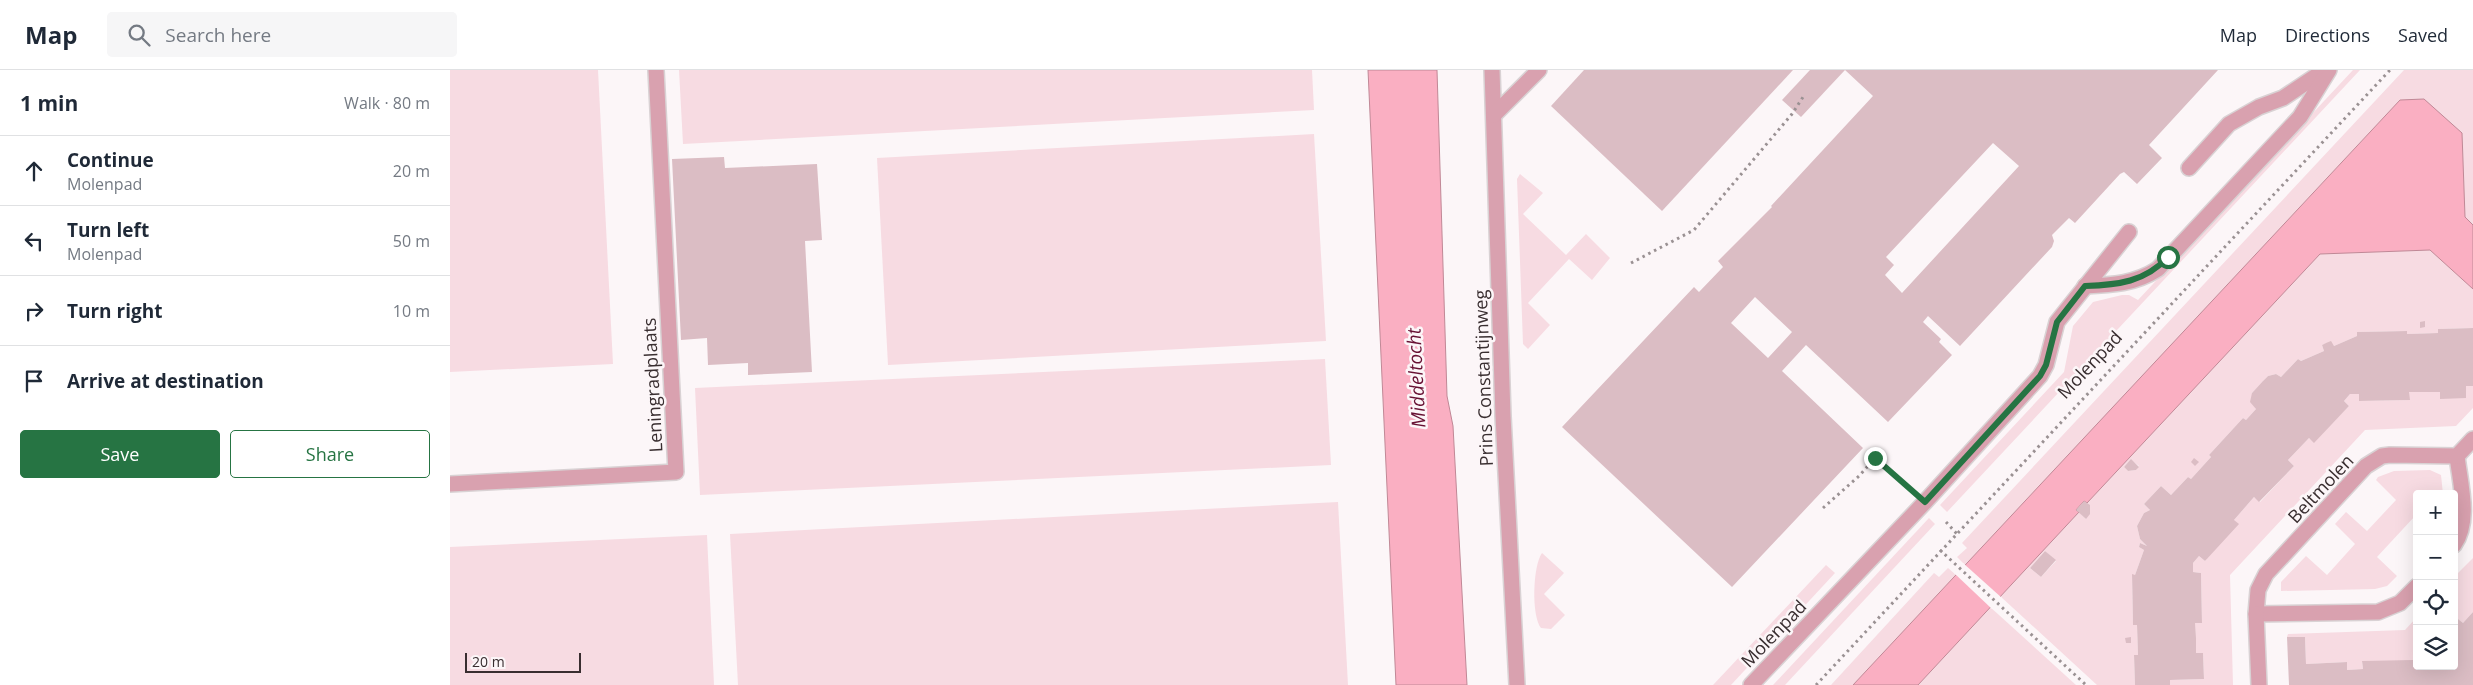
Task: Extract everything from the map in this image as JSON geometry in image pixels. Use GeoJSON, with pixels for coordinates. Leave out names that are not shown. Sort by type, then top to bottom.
{"type":"FeatureCollection","features":[{"type":"Feature","properties":{"kind":"street","name":"Leningradplaats"},"geometry":{"type":"LineString","coordinates":[[450,484],[676,472],[656,70]]}},
{"type":"Feature","properties":{"kind":"street","name":"Prins Constantijnweg"},"geometry":{"type":"LineString","coordinates":[[1492,70],[1503,416],[1517,685]]}},
{"type":"Feature","properties":{"kind":"street"},"geometry":{"type":"LineString","coordinates":[[1494,115],[1539,70]]}},
{"type":"Feature","properties":{"kind":"street"},"geometry":{"type":"LineString","coordinates":[[2189,168],[2229,124],[2259,107],[2282,98],[2325,70]]}},
{"type":"Feature","properties":{"kind":"street"},"geometry":{"type":"LineString","coordinates":[[2085,286],[2109,286],[2131,282],[2146,277],[2158,268],[2300,117],[2329,70]]}},
{"type":"Feature","properties":{"kind":"street","name":"Molenpad"},"geometry":{"type":"LineString","coordinates":[[1751,685],[1925,502],[2040,376],[2046,365],[2057,322],[2129,232]]}},
{"type":"Feature","properties":{"kind":"street"},"geometry":{"type":"LineString","coordinates":[[2458,536],[2463,514],[2457,456],[2473,439]]}},
{"type":"Feature","properties":{"kind":"street","name":"Beltmolen"},"geometry":{"type":"LineString","coordinates":[[2259,685],[2256,614],[2258,590],[2266,574],[2366,466],[2382,456],[2457,456]]}},
{"type":"Feature","properties":{"kind":"street"},"geometry":{"type":"LineString","coordinates":[[2256,614],[2362,614],[2378,612],[2400,603],[2413,590]]}},
{"type":"Feature","properties":{"kind":"path","name":"Molenpad"},"geometry":{"type":"LineString","coordinates":[[1816,685],[2390,70]]}},
{"type":"Feature","properties":{"kind":"path"},"geometry":{"type":"LineString","coordinates":[[1631,263],[1694,230],[1792,114],[1805,94]]}},
{"type":"Feature","properties":{"kind":"path"},"geometry":{"type":"LineString","coordinates":[[1823,508],[1859,476],[1875,458],[1958,534]]}},
{"type":"Feature","properties":{"kind":"path"},"geometry":{"type":"LineString","coordinates":[[1940,550],[2086,685]]}},
{"type":"Feature","properties":{"kind":"shaded area"},"geometry":{"type":"Polygon","coordinates":[[[450,70],[598,70],[613,364],[450,372],[450,70]]]}},
{"type":"Feature","properties":{"kind":"shaded area"},"geometry":{"type":"Polygon","coordinates":[[[679,70],[1312,70],[1314,110],[683,144],[679,70]]]}},
{"type":"Feature","properties":{"kind":"shaded area"},"geometry":{"type":"Polygon","coordinates":[[[2353,70],[2360,70],[1947,512],[1940,505],[2064,372],[2073,326],[2093,302],[2122,295],[2129,295],[2138,300],[2353,70]]]}},
{"type":"Feature","properties":{"kind":"shaded area"},"geometry":{"type":"Polygon","coordinates":[[[2404,70],[2473,70],[2473,225],[2465,218],[2462,133],[2400,100],[1965,565],[1957,557],[1967,548],[1962,543],[2404,70]]]}},
{"type":"Feature","properties":{"kind":"shaded area"},"geometry":{"type":"Polygon","coordinates":[[[1314,134],[1326,341],[888,365],[877,158],[1314,134]]]}},
{"type":"Feature","properties":{"kind":"shaded area"},"geometry":{"type":"Polygon","coordinates":[[[1520,174],[1543,193],[1523,214],[1566,255],[1586,234],[1610,258],[1592,280],[1569,259],[1528,303],[1550,325],[1528,349],[1523,344],[1517,179],[1520,174]]]}},
{"type":"Feature","properties":{"kind":"shaded area"},"geometry":{"type":"Polygon","coordinates":[[[2430,250],[2473,289],[2473,328],[2438,329],[2438,333],[2407,334],[2407,331],[2357,332],[2357,336],[2334,346],[2327,343],[2322,345],[2324,351],[2301,361],[2298,359],[2281,377],[2276,374],[2268,376],[2252,393],[2256,409],[2246,420],[2243,418],[2209,455],[2211,457],[2191,479],[2188,477],[2171,495],[2161,486],[2144,504],[2150,510],[2144,513],[2137,526],[2140,539],[2147,546],[2140,543],[2139,547],[2144,550],[2135,575],[2132,575],[2133,624],[2137,625],[2138,655],[2134,655],[2135,685],[2097,685],[2000,596],[2079,512],[2086,519],[2087,503],[2320,254],[2430,250]],[[2131,460],[2124,467],[2128,471],[2136,470],[2139,466],[2131,460]],[[2045,551],[2030,568],[2041,577],[2056,561],[2045,551]]]}},
{"type":"Feature","properties":{"kind":"shaded area"},"geometry":{"type":"Polygon","coordinates":[[[1325,359],[1331,465],[700,495],[695,388],[1325,359]]]}},
{"type":"Feature","properties":{"kind":"shaded area"},"geometry":{"type":"Polygon","coordinates":[[[2466,386],[2473,386],[2473,408],[2456,426],[2365,430],[2230,575],[2233,685],[2170,685],[2170,680],[2204,679],[2203,653],[2196,653],[2195,623],[2202,622],[2201,573],[2193,572],[2193,563],[2199,556],[2205,561],[2234,520],[2254,497],[2260,502],[2294,466],[2288,460],[2309,438],[2314,442],[2349,406],[2344,401],[2350,394],[2359,394],[2360,401],[2409,400],[2409,392],[2440,392],[2440,399],[2466,386]]]}},
{"type":"Feature","properties":{"kind":"shaded area"},"geometry":{"type":"Polygon","coordinates":[[[2430,470],[2441,475],[2443,490],[2413,490],[2413,518],[2377,557],[2397,576],[2387,586],[2375,589],[2281,591],[2281,582],[2306,556],[2327,575],[2355,544],[2335,524],[2346,512],[2367,531],[2396,500],[2376,480],[2378,477],[2394,471],[2430,470]]]}},
{"type":"Feature","properties":{"kind":"shaded area"},"geometry":{"type":"Polygon","coordinates":[[[1338,502],[1348,685],[738,685],[730,534],[1338,502]]]}},
{"type":"Feature","properties":{"kind":"shaded area"},"geometry":{"type":"Polygon","coordinates":[[[1929,518],[1935,524],[1785,685],[1773,685],[1929,518]]]}},
{"type":"Feature","properties":{"kind":"shaded area"},"geometry":{"type":"Polygon","coordinates":[[[707,535],[714,685],[450,685],[450,547],[707,535]]]}},
{"type":"Feature","properties":{"kind":"shaded area"},"geometry":{"type":"Polygon","coordinates":[[[1542,553],[1564,573],[1544,594],[1565,615],[1551,629],[1541,628],[1536,612],[1535,579],[1542,553]]]}},
{"type":"Feature","properties":{"kind":"shaded area"},"geometry":{"type":"Polygon","coordinates":[[[2473,558],[2473,612],[2463,623],[2458,619],[2458,573],[2473,558]]]}},
{"type":"Feature","properties":{"kind":"shaded area"},"geometry":{"type":"Polygon","coordinates":[[[1826,565],[1835,573],[1731,685],[1713,685],[1826,565]]]}},
{"type":"Feature","properties":{"kind":"shaded area"},"geometry":{"type":"Polygon","coordinates":[[[1948,568],[1956,575],[1853,685],[1831,685],[1934,573],[1939,577],[1948,568]]]}},
{"type":"Feature","properties":{"kind":"shaded area"},"geometry":{"type":"Polygon","coordinates":[[[1990,607],[1999,615],[2076,685],[1918,685],[1990,607]]]}},
{"type":"Feature","properties":{"kind":"shaded area"},"geometry":{"type":"Polygon","coordinates":[[[2413,621],[2413,666],[2362,662],[2363,669],[2347,670],[2347,662],[2306,664],[2305,637],[2287,637],[2288,634],[2405,630],[2413,621]]]}},
{"type":"Feature","properties":{"kind":"water","name":"Middeltocht"},"geometry":{"type":"Polygon","coordinates":[[[1368,70],[1437,70],[1447,396],[1453,426],[1467,685],[1396,685],[1368,70]]]}},
{"type":"Feature","properties":{"kind":"water"},"geometry":{"type":"Polygon","coordinates":[[[2424,99],[2462,133],[2465,217],[2473,225],[2473,289],[2430,250],[2320,254],[2087,503],[2084,501],[2076,510],[2079,512],[1918,685],[1853,685],[2400,100],[2424,99]]]}},
{"type":"Feature","properties":{"kind":"pier"},"geometry":{"type":"Polygon","coordinates":[[[1963,563],[2002,598],[1992,609],[1954,573],[1963,563]]]}},
{"type":"Feature","properties":{"kind":"building"},"geometry":{"type":"Polygon","coordinates":[[[1584,70],[1793,70],[1662,211],[1551,106],[1584,70]]]}},
{"type":"Feature","properties":{"kind":"building"},"geometry":{"type":"Polygon","coordinates":[[[1810,70],[1845,70],[1801,117],[1782,100],[1810,70]]]}},
{"type":"Feature","properties":{"kind":"building"},"geometry":{"type":"Polygon","coordinates":[[[1845,70],[2218,70],[2149,145],[2162,158],[2137,184],[2124,172],[2120,174],[2075,223],[2069,218],[2052,235],[2054,241],[2052,247],[1960,346],[1928,316],[1923,322],[1941,339],[1939,342],[1952,355],[1888,422],[1806,345],[1782,371],[1863,448],[1732,587],[1562,427],[1694,287],[1699,292],[1723,267],[1718,261],[1772,207],[1873,96],[1845,70]],[[1993,143],[1886,257],[1894,265],[1885,275],[1902,293],[2019,166],[1993,143]],[[1755,297],[1731,323],[1768,358],[1792,332],[1755,297]]]}},
{"type":"Feature","properties":{"kind":"building"},"geometry":{"type":"Polygon","coordinates":[[[724,157],[725,168],[817,164],[822,240],[805,241],[812,372],[748,375],[748,363],[708,365],[707,338],[681,340],[672,159],[724,157]]]}},
{"type":"Feature","properties":{"kind":"building"},"geometry":{"type":"Polygon","coordinates":[[[2425,321],[2425,327],[2420,328],[2420,322],[2425,321]]]}},
{"type":"Feature","properties":{"kind":"building"},"geometry":{"type":"Polygon","coordinates":[[[2473,328],[2473,386],[2466,386],[2466,398],[2440,399],[2440,392],[2409,392],[2410,400],[2359,401],[2359,394],[2350,394],[2344,401],[2349,406],[2314,443],[2309,438],[2288,460],[2294,466],[2259,502],[2254,497],[2234,520],[2239,524],[2205,561],[2199,556],[2193,563],[2193,572],[2201,573],[2202,623],[2195,623],[2196,653],[2203,653],[2204,679],[2170,680],[2170,685],[2135,685],[2134,655],[2138,655],[2137,625],[2133,625],[2132,574],[2135,575],[2144,550],[2139,547],[2140,543],[2147,546],[2140,539],[2137,526],[2144,513],[2150,510],[2144,504],[2161,486],[2171,495],[2188,477],[2191,479],[2211,457],[2209,455],[2243,418],[2246,420],[2256,409],[2250,402],[2252,393],[2263,381],[2268,376],[2276,374],[2281,377],[2298,359],[2301,361],[2324,351],[2322,345],[2331,341],[2334,346],[2357,336],[2357,332],[2407,331],[2407,334],[2438,333],[2438,329],[2473,328]]]}},
{"type":"Feature","properties":{"kind":"building"},"geometry":{"type":"Polygon","coordinates":[[[2194,458],[2199,462],[2195,466],[2191,462],[2194,458]]]}},
{"type":"Feature","properties":{"kind":"building"},"geometry":{"type":"Polygon","coordinates":[[[2131,459],[2139,467],[2136,470],[2128,471],[2124,467],[2131,459]]]}},
{"type":"Feature","properties":{"kind":"building"},"geometry":{"type":"Polygon","coordinates":[[[2084,501],[2090,505],[2090,514],[2086,519],[2076,510],[2084,501]]]}},
{"type":"Feature","properties":{"kind":"building"},"geometry":{"type":"Polygon","coordinates":[[[2045,551],[2056,560],[2041,577],[2030,568],[2045,551]]]}},
{"type":"Feature","properties":{"kind":"building"},"geometry":{"type":"Polygon","coordinates":[[[2473,612],[2473,685],[2289,685],[2287,637],[2305,637],[2306,664],[2347,662],[2347,670],[2363,669],[2362,661],[2413,660],[2413,670],[2458,670],[2458,619],[2463,623],[2473,612]]]}},
{"type":"Feature","properties":{"kind":"building"},"geometry":{"type":"Polygon","coordinates":[[[2131,637],[2131,643],[2126,643],[2125,638],[2131,637]]]}},
{"type":"Feature","properties":{"kind":"route"},"geometry":{"type":"LineString","coordinates":[[1875,458],[1925,502],[2040,376],[2046,365],[2057,322],[2085,286],[2109,286],[2146,277],[2168,257]]}}]}
